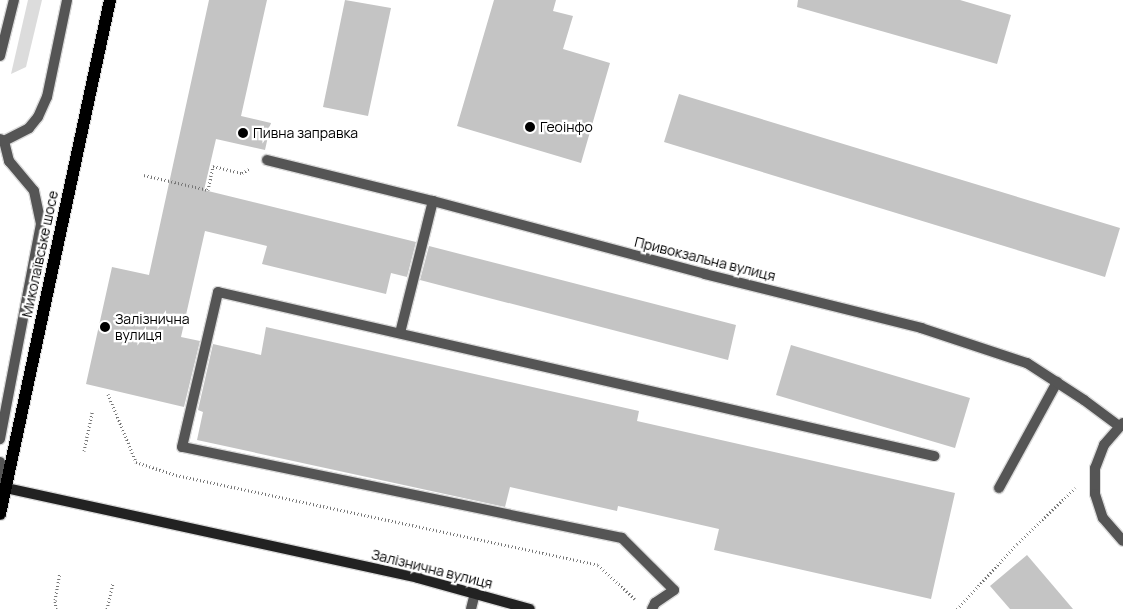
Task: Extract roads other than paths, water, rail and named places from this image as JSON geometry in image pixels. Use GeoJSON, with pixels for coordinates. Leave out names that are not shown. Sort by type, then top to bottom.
{"type":"FeatureCollection","features":[{"type":"Feature","properties":{"kind":"main road","name":"Миколаївське шосе"},"geometry":{"type":"LineString","coordinates":[[0,514],[110,0]]}},
{"type":"Feature","properties":{"kind":"street"},"geometry":{"type":"LineString","coordinates":[[0,56],[14,0]]}},
{"type":"Feature","properties":{"kind":"street"},"geometry":{"type":"LineString","coordinates":[[0,439],[41,224],[34,191],[10,161],[2,140],[30,128],[47,97],[67,0]]}},
{"type":"Feature","properties":{"kind":"street","name":"Привокзальна вулиця"},"geometry":{"type":"LineString","coordinates":[[267,160],[433,201],[704,274],[921,328],[1027,363],[1121,424]]}},
{"type":"Feature","properties":{"kind":"street"},"geometry":{"type":"LineString","coordinates":[[400,333],[433,201]]}},
{"type":"Feature","properties":{"kind":"street"},"geometry":{"type":"LineString","coordinates":[[652,609],[655,603],[674,590],[622,538],[182,447],[218,292],[934,456]]}},
{"type":"Feature","properties":{"kind":"street"},"geometry":{"type":"LineString","coordinates":[[999,488],[1057,382]]}},
{"type":"Feature","properties":{"kind":"street"},"geometry":{"type":"LineString","coordinates":[[1121,424],[1104,445],[1095,468],[1095,494],[1103,518],[1123,541]]}},
{"type":"Feature","properties":{"kind":"street"},"geometry":{"type":"LineString","coordinates":[[0,462],[6,488]]}},
{"type":"Feature","properties":{"kind":"street","name":"Залізнична вулиця"},"geometry":{"type":"LineString","coordinates":[[6,488],[418,578],[530,609]]}},
{"type":"Feature","properties":{"kind":"street"},"geometry":{"type":"LineString","coordinates":[[471,609],[476,593]]}},
{"type":"Feature","properties":{"kind":"place","name":"Геоінфо"},"geometry":{"type":"Point","coordinates":[530,127]}},
{"type":"Feature","properties":{"kind":"place","name":"Пивна заправка"},"geometry":{"type":"Point","coordinates":[243,133]}},
{"type":"Feature","properties":{"kind":"place","name":"Залізнична вулиця"},"geometry":{"type":"Point","coordinates":[105,327]}}]}
